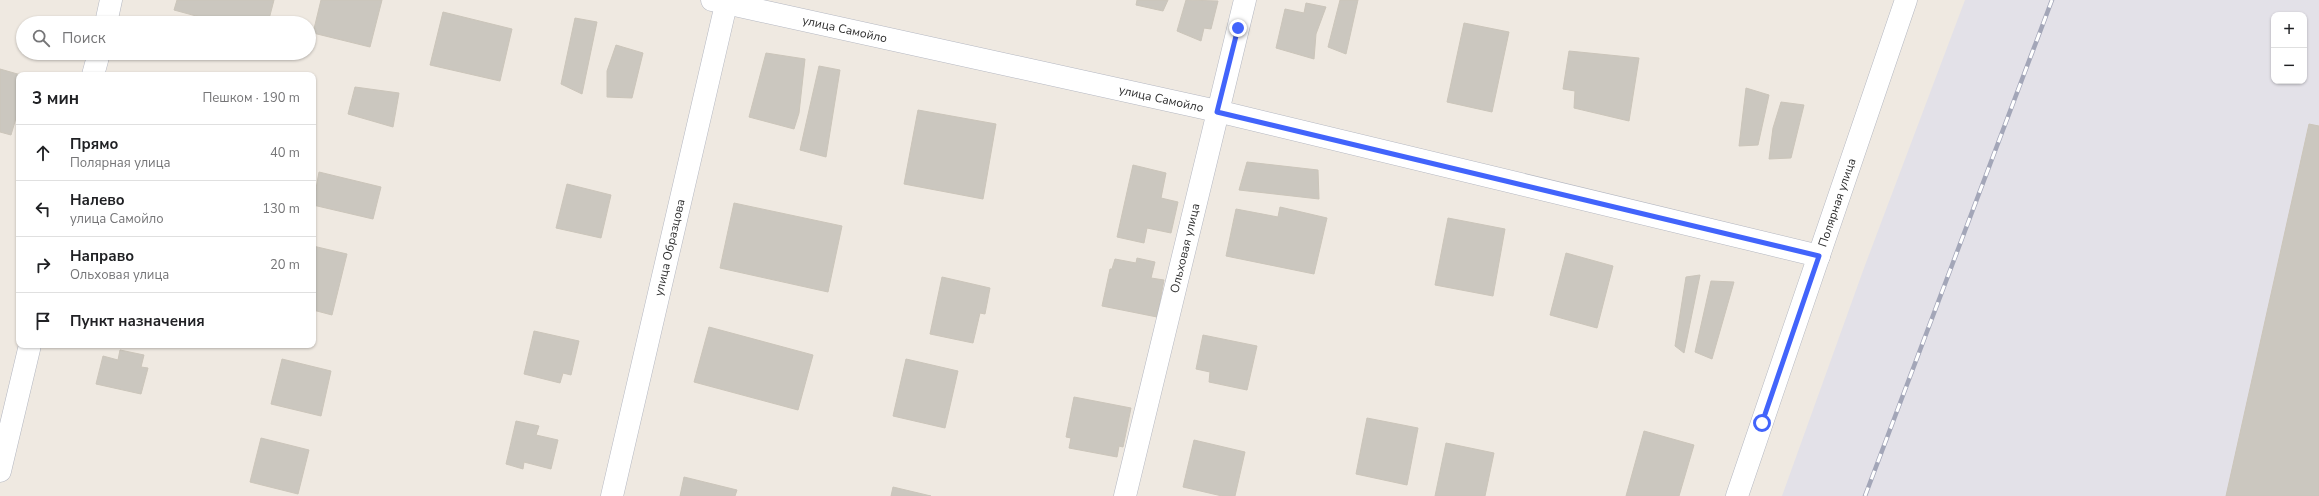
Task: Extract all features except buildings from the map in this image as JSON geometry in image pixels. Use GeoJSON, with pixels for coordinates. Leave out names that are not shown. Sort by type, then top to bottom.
{"type":"FeatureCollection","features":[{"type":"Feature","properties":{"kind":"street"},"geometry":{"type":"LineString","coordinates":[[108,16],[111,0]]}},
{"type":"Feature","properties":{"kind":"street","name":"Ольховая улица"},"geometry":{"type":"LineString","coordinates":[[1125,496],[1245,0]]}},
{"type":"Feature","properties":{"kind":"street","name":"Полярная улица"},"geometry":{"type":"LineString","coordinates":[[1737,496],[1906,0]]}},
{"type":"Feature","properties":{"kind":"street","name":"улица Самойло"},"geometry":{"type":"LineString","coordinates":[[722,1],[1217,112],[1819,256]]}},
{"type":"Feature","properties":{"kind":"street","name":"улица Образцова"},"geometry":{"type":"LineString","coordinates":[[612,496],[722,1]]}},
{"type":"Feature","properties":{"kind":"street"},"geometry":{"type":"LineString","coordinates":[[94,72],[96,60]]}},
{"type":"Feature","properties":{"kind":"street"},"geometry":{"type":"LineString","coordinates":[[0,470],[29,348]]}},
{"type":"Feature","properties":{"kind":"shaded area"},"geometry":{"type":"Polygon","coordinates":[[[1965,0],[2319,0],[2319,496],[1782,496],[1864,268],[1965,0]]]}},
{"type":"Feature","properties":{"kind":"railway"},"geometry":{"type":"LineString","coordinates":[[1865,496],[2052,0]]}},
{"type":"Feature","properties":{"kind":"route"},"geometry":{"type":"LineString","coordinates":[[1238,28],[1217,112],[1819,256],[1762,423]]}}]}
